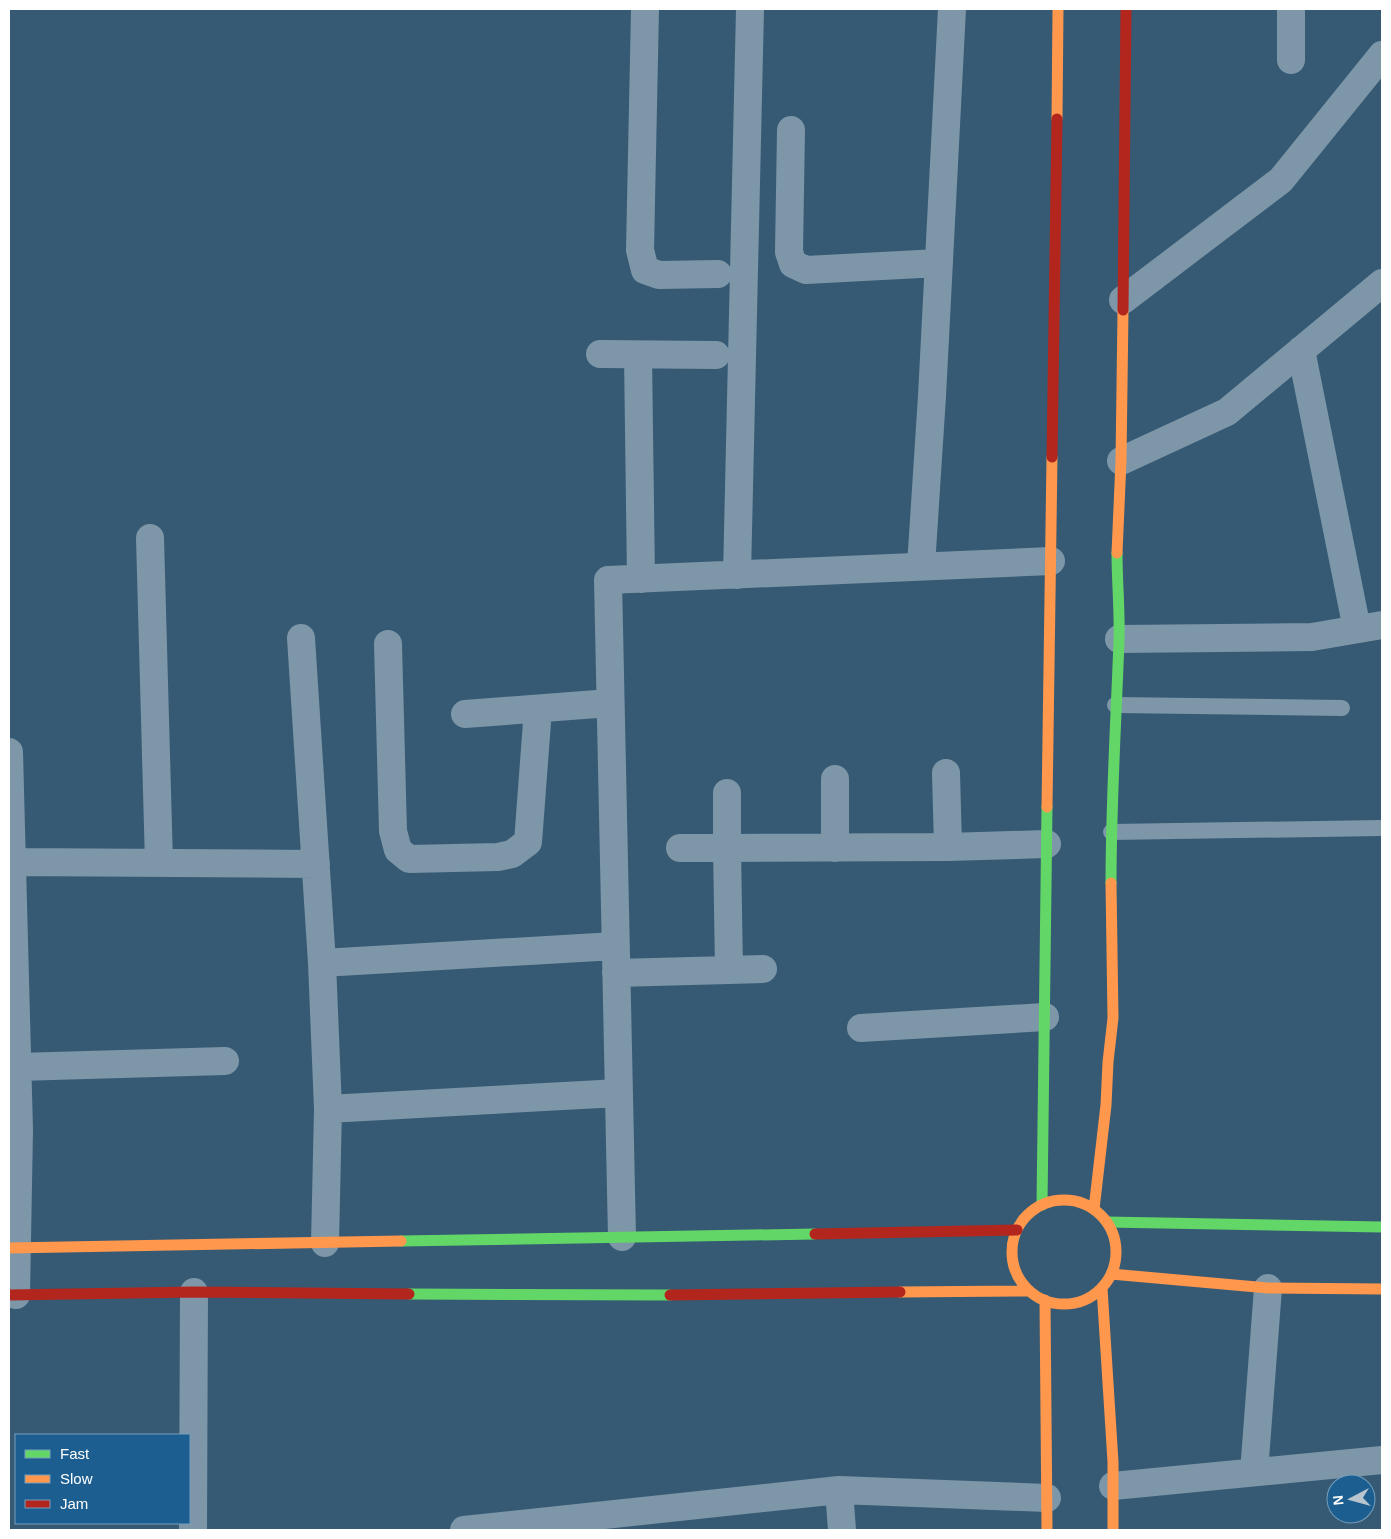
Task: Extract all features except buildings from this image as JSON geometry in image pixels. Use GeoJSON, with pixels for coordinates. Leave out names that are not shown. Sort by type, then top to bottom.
{"type":"FeatureCollection","features":[{"type":"Feature","properties":{"kind":"street"},"geometry":{"type":"LineString","coordinates":[[644,9],[640,250],[645,270],[659,275],[718,274]]}},
{"type":"Feature","properties":{"kind":"street"},"geometry":{"type":"LineString","coordinates":[[736,575],[750,9]]}},
{"type":"Feature","properties":{"kind":"street"},"geometry":{"type":"LineString","coordinates":[[921,566],[932,396],[952,9]]}},
{"type":"Feature","properties":{"kind":"street"},"geometry":{"type":"LineString","coordinates":[[1042,1205],[1058,9]]}},
{"type":"Feature","properties":{"kind":"street"},"geometry":{"type":"LineString","coordinates":[[1094,1209],[1106,1105],[1113,1018],[1111,832],[1119,639],[1117,555],[1121,460],[1126,9]]}},
{"type":"Feature","properties":{"kind":"street"},"geometry":{"type":"LineString","coordinates":[[1291,9],[1291,60]]}},
{"type":"Feature","properties":{"kind":"street"},"geometry":{"type":"LineString","coordinates":[[1123,300],[1281,180],[1382,55]]}},
{"type":"Feature","properties":{"kind":"street"},"geometry":{"type":"LineString","coordinates":[[791,130],[789,252],[794,264],[806,270],[939,263]]}},
{"type":"Feature","properties":{"kind":"street"},"geometry":{"type":"LineString","coordinates":[[1121,460],[1227,412],[1382,283]]}},
{"type":"Feature","properties":{"kind":"street"},"geometry":{"type":"LineString","coordinates":[[1119,639],[1312,637],[1370,627],[1301,350]]}},
{"type":"Feature","properties":{"kind":"street"},"geometry":{"type":"LineString","coordinates":[[600,354],[716,355]]}},
{"type":"Feature","properties":{"kind":"street"},"geometry":{"type":"LineString","coordinates":[[638,355],[641,579]]}},
{"type":"Feature","properties":{"kind":"street"},"geometry":{"type":"LineString","coordinates":[[150,538],[160,863]]}},
{"type":"Feature","properties":{"kind":"street"},"geometry":{"type":"LineString","coordinates":[[622,1237],[608,580],[1051,561]]}},
{"type":"Feature","properties":{"kind":"street"},"geometry":{"type":"LineString","coordinates":[[301,638],[322,963],[328,1109],[325,1242]]}},
{"type":"Feature","properties":{"kind":"street"},"geometry":{"type":"LineString","coordinates":[[388,644],[393,831],[398,850],[409,859],[498,857],[512,854],[528,842],[538,709]]}},
{"type":"Feature","properties":{"kind":"street"},"geometry":{"type":"LineString","coordinates":[[466,714],[610,703]]}},
{"type":"Feature","properties":{"kind":"street"},"geometry":{"type":"LineString","coordinates":[[9,752],[12,862],[12,1006],[18,1067],[14,1131],[12,1295],[194,1292],[630,1295],[1029,1291]]}},
{"type":"Feature","properties":{"kind":"street"},"geometry":{"type":"LineString","coordinates":[[946,773],[948,847]]}},
{"type":"Feature","properties":{"kind":"street"},"geometry":{"type":"LineString","coordinates":[[835,778],[835,848]]}},
{"type":"Feature","properties":{"kind":"street"},"geometry":{"type":"LineString","coordinates":[[727,793],[729,970]]}},
{"type":"Feature","properties":{"kind":"street"},"geometry":{"type":"LineString","coordinates":[[680,848],[948,847],[1047,844]]}},
{"type":"Feature","properties":{"kind":"street"},"geometry":{"type":"LineString","coordinates":[[12,862],[316,864]]}},
{"type":"Feature","properties":{"kind":"street"},"geometry":{"type":"LineString","coordinates":[[322,963],[615,946]]}},
{"type":"Feature","properties":{"kind":"street"},"geometry":{"type":"LineString","coordinates":[[616,973],[763,970]]}},
{"type":"Feature","properties":{"kind":"street"},"geometry":{"type":"LineString","coordinates":[[861,1028],[1044,1016]]}},
{"type":"Feature","properties":{"kind":"street"},"geometry":{"type":"LineString","coordinates":[[18,1067],[225,1061]]}},
{"type":"Feature","properties":{"kind":"street"},"geometry":{"type":"LineString","coordinates":[[328,1109],[619,1094]]}},
{"type":"Feature","properties":{"kind":"street"},"geometry":{"type":"LineString","coordinates":[[1060,1200],[1078,1202],[1094,1209],[1107,1222],[1114,1238],[1116,1257],[1111,1274],[1102,1288],[1089,1298],[1074,1304],[1058,1304],[1045,1300],[1029,1291],[1019,1278],[1013,1262],[1013,1246],[1017,1230],[1028,1215],[1042,1205],[1060,1200]]}},
{"type":"Feature","properties":{"kind":"street"},"geometry":{"type":"LineString","coordinates":[[1107,1222],[1382,1227]]}},
{"type":"Feature","properties":{"kind":"street"},"geometry":{"type":"LineString","coordinates":[[13,1248],[1017,1230]]}},
{"type":"Feature","properties":{"kind":"street"},"geometry":{"type":"LineString","coordinates":[[1111,1274],[1268,1288],[1382,1289]]}},
{"type":"Feature","properties":{"kind":"street"},"geometry":{"type":"LineString","coordinates":[[1102,1288],[1113,1462],[1113,1530]]}},
{"type":"Feature","properties":{"kind":"street"},"geometry":{"type":"LineString","coordinates":[[1254,1472],[1268,1288]]}},
{"type":"Feature","properties":{"kind":"street"},"geometry":{"type":"LineString","coordinates":[[193,1530],[194,1292]]}},
{"type":"Feature","properties":{"kind":"street"},"geometry":{"type":"LineString","coordinates":[[1045,1300],[1048,1530]]}},
{"type":"Feature","properties":{"kind":"street"},"geometry":{"type":"LineString","coordinates":[[1113,1486],[1382,1460]]}},
{"type":"Feature","properties":{"kind":"street"},"geometry":{"type":"LineString","coordinates":[[464,1530],[613,1522],[839,1490],[1047,1498]]}},
{"type":"Feature","properties":{"kind":"street"},"geometry":{"type":"LineString","coordinates":[[839,1490],[842,1530]]}},
{"type":"Feature","properties":{"kind":"lane"},"geometry":{"type":"LineString","coordinates":[[1115,705],[1342,708]]}},
{"type":"Feature","properties":{"kind":"lane"},"geometry":{"type":"LineString","coordinates":[[1111,832],[1382,828]]}},
{"type":"Feature","properties":{"kind":"traffic: fast"},"geometry":{"type":"LineString","coordinates":[[1111,883],[1119,630],[1117,553]]}},
{"type":"Feature","properties":{"kind":"traffic: fast"},"geometry":{"type":"LineString","coordinates":[[1042,1205],[1047,807]]}},
{"type":"Feature","properties":{"kind":"traffic: fast"},"geometry":{"type":"LineString","coordinates":[[1107,1222],[1382,1227]]}},
{"type":"Feature","properties":{"kind":"traffic: fast"},"geometry":{"type":"LineString","coordinates":[[401,1241],[815,1234]]}},
{"type":"Feature","properties":{"kind":"traffic: fast"},"geometry":{"type":"LineString","coordinates":[[409,1294],[670,1295]]}},
{"type":"Feature","properties":{"kind":"traffic: slow"},"geometry":{"type":"LineString","coordinates":[[1057,119],[1058,9]]}},
{"type":"Feature","properties":{"kind":"traffic: slow"},"geometry":{"type":"LineString","coordinates":[[1117,553],[1121,461],[1123,310]]}},
{"type":"Feature","properties":{"kind":"traffic: slow"},"geometry":{"type":"LineString","coordinates":[[1047,807],[1052,457]]}},
{"type":"Feature","properties":{"kind":"traffic: slow"},"geometry":{"type":"LineString","coordinates":[[1094,1209],[1106,1105],[1113,1018],[1111,883]]}},
{"type":"Feature","properties":{"kind":"traffic: slow"},"geometry":{"type":"LineString","coordinates":[[1064,1200],[1084,1204],[1093,1209],[1107,1223],[1112,1232],[1116,1252],[1112,1272],[1107,1281],[1093,1295],[1084,1300],[1064,1304],[1044,1300],[1035,1295],[1021,1281],[1016,1272],[1012,1252],[1016,1232],[1021,1223],[1035,1209],[1044,1204],[1064,1200]]}},
{"type":"Feature","properties":{"kind":"traffic: slow"},"geometry":{"type":"LineString","coordinates":[[9,1248],[401,1241]]}},
{"type":"Feature","properties":{"kind":"traffic: slow"},"geometry":{"type":"LineString","coordinates":[[1111,1274],[1268,1288],[1382,1289]]}},
{"type":"Feature","properties":{"kind":"traffic: slow"},"geometry":{"type":"LineString","coordinates":[[1102,1288],[1113,1462],[1113,1530]]}},
{"type":"Feature","properties":{"kind":"traffic: slow"},"geometry":{"type":"LineString","coordinates":[[900,1292],[1029,1291]]}},
{"type":"Feature","properties":{"kind":"traffic: slow"},"geometry":{"type":"LineString","coordinates":[[1045,1300],[1047,1530]]}},
{"type":"Feature","properties":{"kind":"traffic: jam"},"geometry":{"type":"LineString","coordinates":[[1123,310],[1126,9]]}},
{"type":"Feature","properties":{"kind":"traffic: jam"},"geometry":{"type":"LineString","coordinates":[[1052,457],[1057,119]]}},
{"type":"Feature","properties":{"kind":"traffic: jam"},"geometry":{"type":"LineString","coordinates":[[815,1234],[1017,1230]]}},
{"type":"Feature","properties":{"kind":"traffic: jam"},"geometry":{"type":"LineString","coordinates":[[9,1295],[194,1292],[409,1294]]}},
{"type":"Feature","properties":{"kind":"traffic: jam"},"geometry":{"type":"LineString","coordinates":[[670,1295],[900,1292]]}}]}
